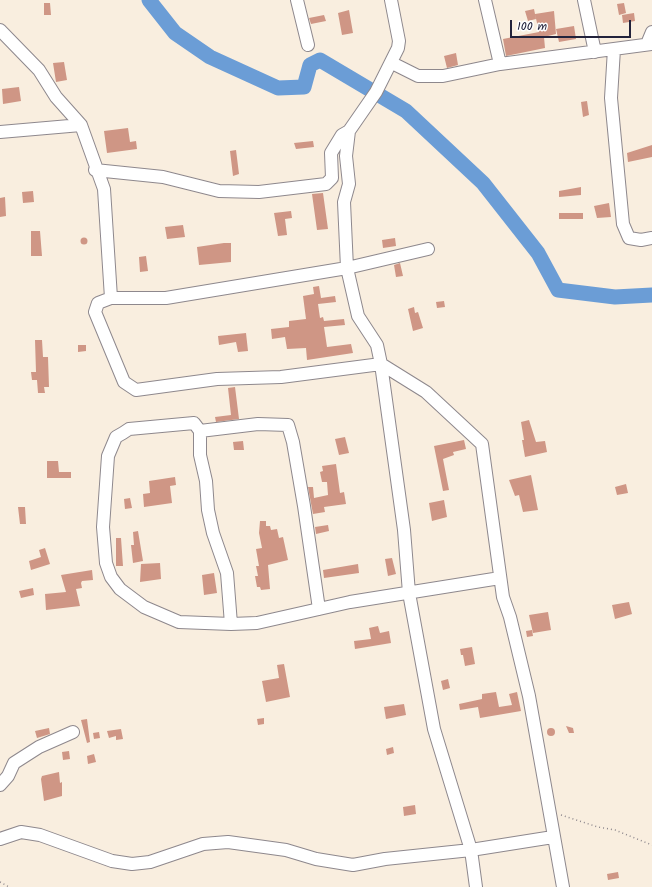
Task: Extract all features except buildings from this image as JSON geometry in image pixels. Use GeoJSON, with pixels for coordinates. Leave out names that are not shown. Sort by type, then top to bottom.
{"type":"FeatureCollection","features":[{"type":"Feature","properties":{"kind":"street"},"geometry":{"type":"LineString","coordinates":[[297,0],[308,45]]}},
{"type":"Feature","properties":{"kind":"street"},"geometry":{"type":"LineString","coordinates":[[95,170],[163,177],[219,191],[259,192],[326,184],[332,178],[331,153],[342,135],[349,131],[376,92],[392,63],[398,48],[399,42],[391,0]]}},
{"type":"Feature","properties":{"kind":"street"},"geometry":{"type":"LineString","coordinates":[[486,0],[500,64]]}},
{"type":"Feature","properties":{"kind":"street"},"geometry":{"type":"LineString","coordinates":[[584,0],[595,52]]}},
{"type":"Feature","properties":{"kind":"street"},"geometry":{"type":"LineString","coordinates":[[0,30],[39,70],[56,97],[81,125],[95,170],[104,190],[111,298]]}},
{"type":"Feature","properties":{"kind":"street"},"geometry":{"type":"LineString","coordinates":[[392,63],[418,76],[443,76],[500,64],[650,44],[652,32]]}},
{"type":"Feature","properties":{"kind":"street"},"geometry":{"type":"LineString","coordinates":[[614,49],[610,98],[623,224],[630,238],[641,240],[652,238]]}},
{"type":"Feature","properties":{"kind":"street"},"geometry":{"type":"LineString","coordinates":[[0,132],[81,125]]}},
{"type":"Feature","properties":{"kind":"street"},"geometry":{"type":"LineString","coordinates":[[349,131],[346,156],[349,184],[344,202],[347,268],[358,316],[377,345],[381,364],[404,530],[409,593],[434,729],[471,850],[476,887]]}},
{"type":"Feature","properties":{"kind":"street"},"geometry":{"type":"LineString","coordinates":[[428,249],[347,268],[166,298],[111,298],[98,303],[95,312],[124,382],[136,390],[217,379],[281,377],[381,364],[426,392],[482,444],[503,598],[510,617],[528,696],[562,887]]}},
{"type":"Feature","properties":{"kind":"street"},"geometry":{"type":"LineString","coordinates":[[232,624],[227,573],[212,533],[208,510],[206,481],[200,455],[200,431],[194,423],[129,429],[116,438],[108,456],[103,527],[106,563],[111,577],[120,588],[144,607],[180,622],[232,624],[257,623],[350,602],[500,578]]}},
{"type":"Feature","properties":{"kind":"street"},"geometry":{"type":"LineString","coordinates":[[200,431],[258,424],[288,425],[293,442],[303,498],[319,609]]}},
{"type":"Feature","properties":{"kind":"street"},"geometry":{"type":"LineString","coordinates":[[0,785],[8,776],[14,763],[39,747],[73,732]]}},
{"type":"Feature","properties":{"kind":"street"},"geometry":{"type":"LineString","coordinates":[[0,838],[21,832],[40,835],[112,861],[132,864],[150,862],[203,844],[228,842],[286,850],[316,859],[353,865],[385,858],[471,850],[553,837]]}},
{"type":"Feature","properties":{"kind":"path"},"geometry":{"type":"LineString","coordinates":[[548,809],[570,820],[615,830],[652,845]]}},
{"type":"Feature","properties":{"kind":"path"},"geometry":{"type":"LineString","coordinates":[[0,882],[9,887]]}},
{"type":"Feature","properties":{"kind":"waterway"},"geometry":{"type":"LineString","coordinates":[[149,0],[175,33],[210,57],[278,88],[304,87],[310,65],[320,60],[406,111],[483,183],[538,253],[558,290],[615,297],[652,295]]}}]}
